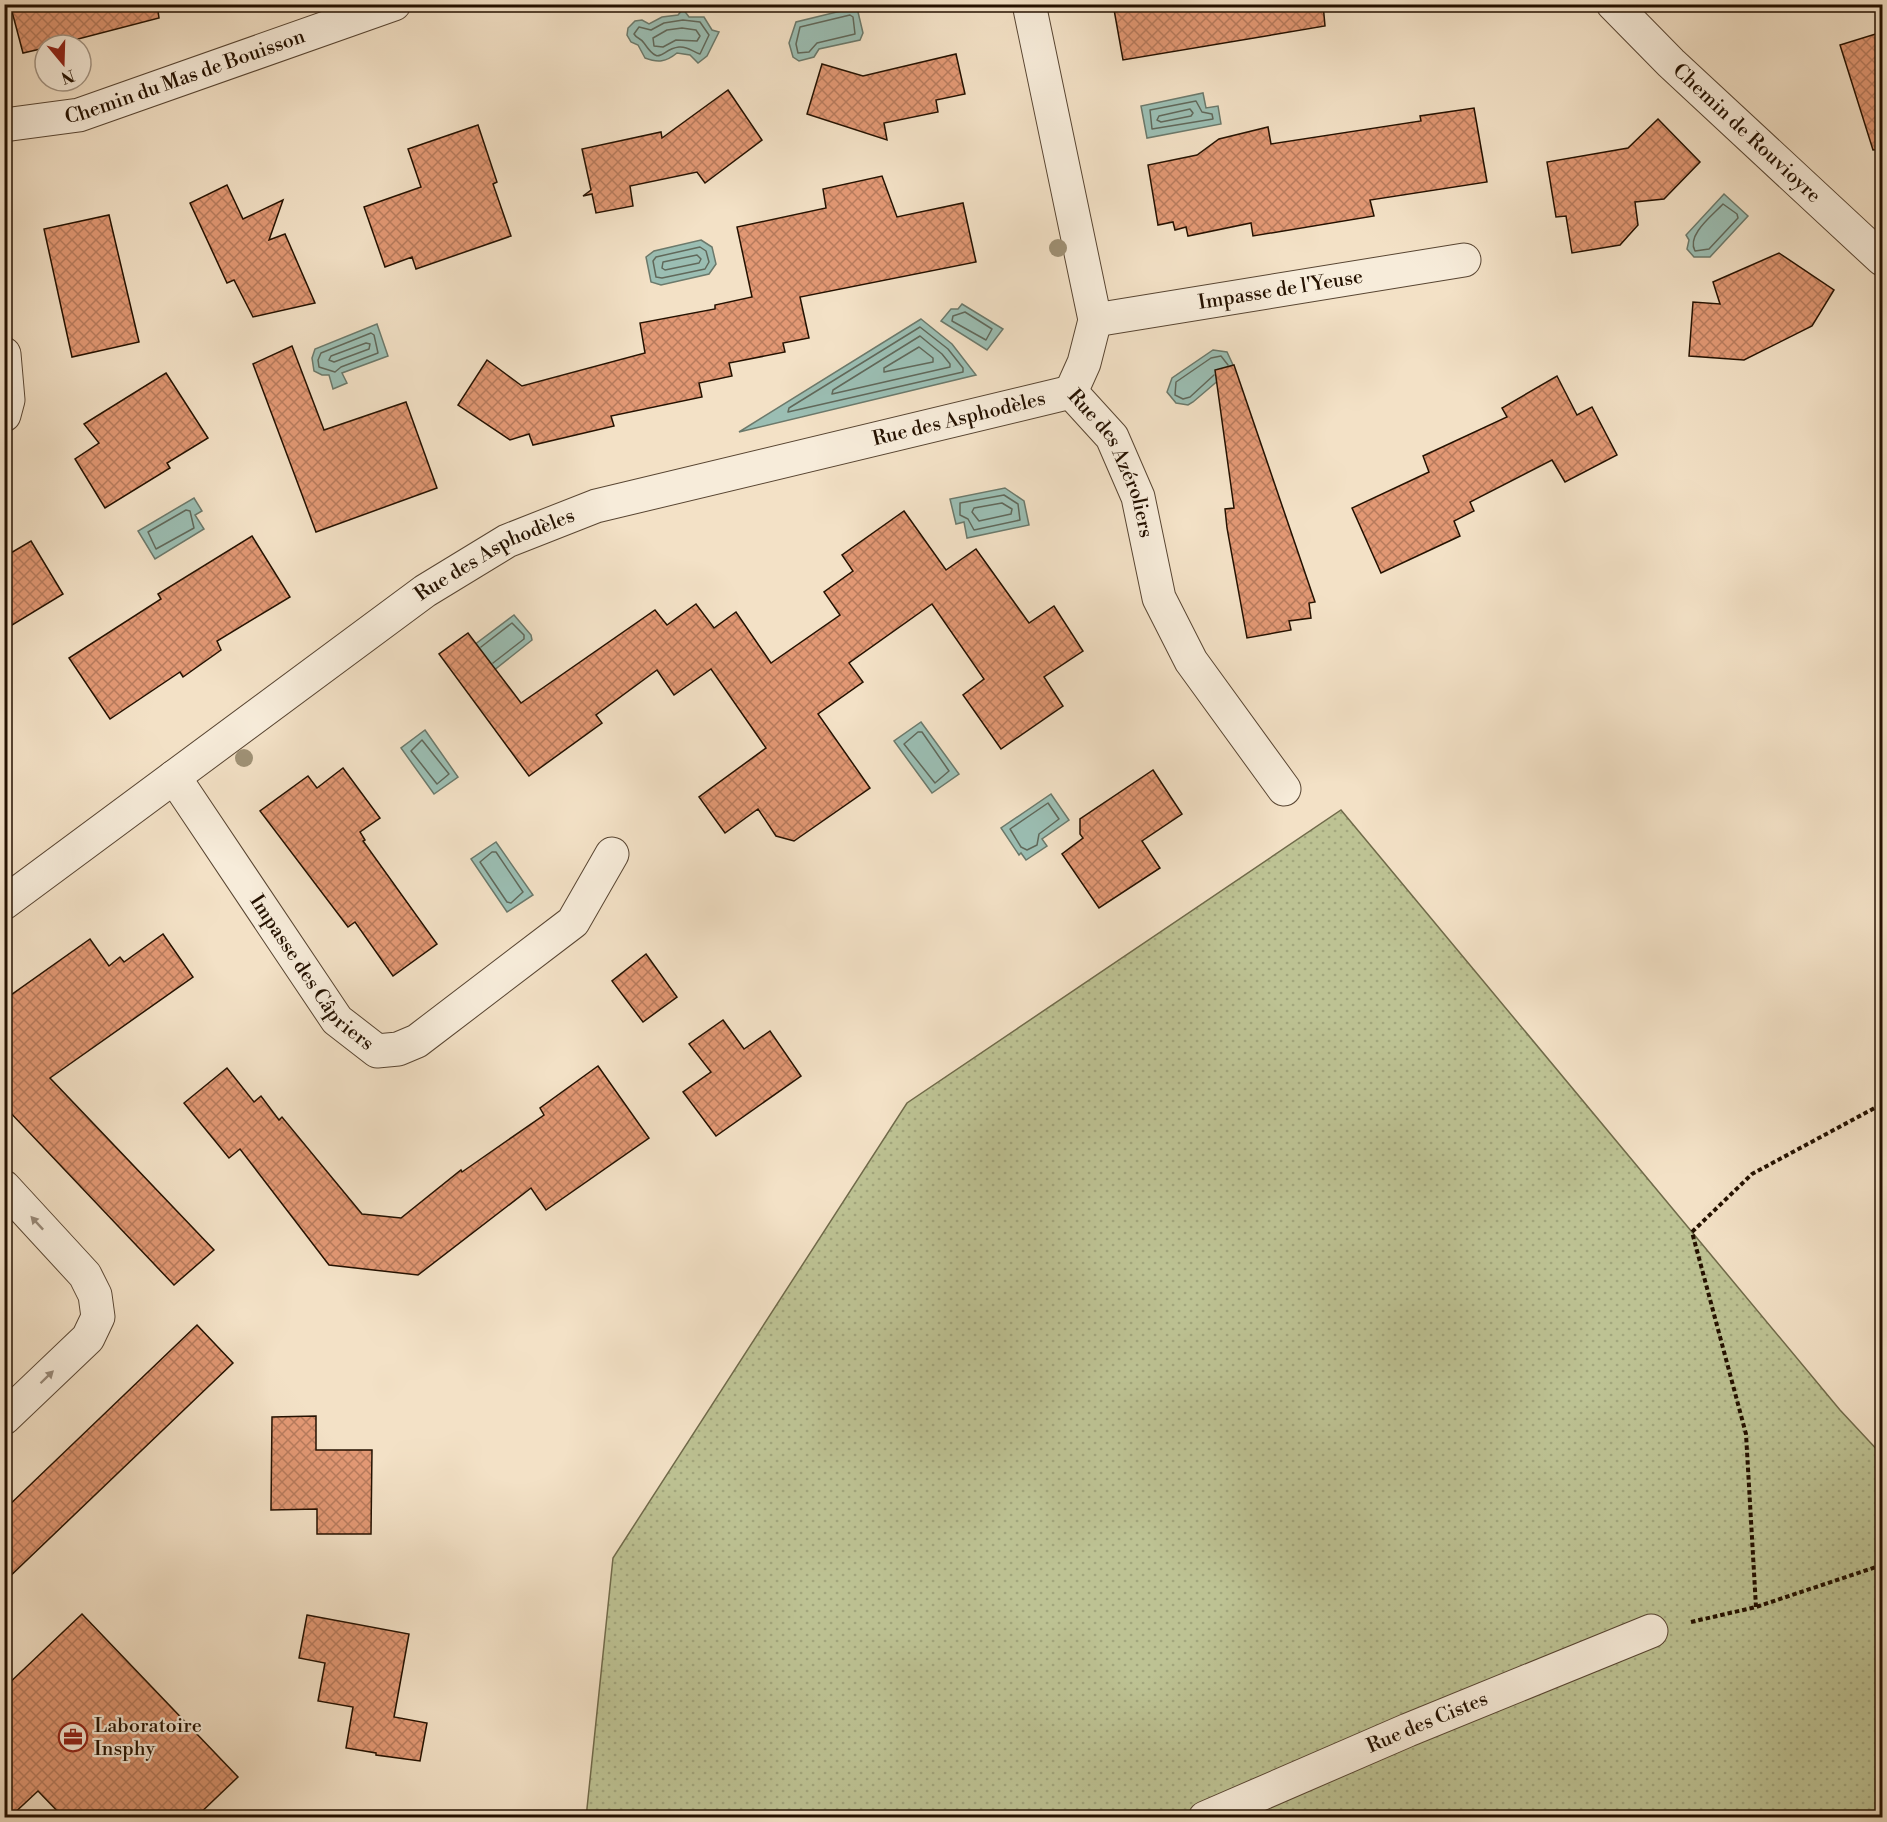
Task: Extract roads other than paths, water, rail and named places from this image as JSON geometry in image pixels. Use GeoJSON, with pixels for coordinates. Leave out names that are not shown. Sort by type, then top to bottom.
{"type":"FeatureCollection","features":[{"type":"Feature","properties":{"kind":"street","name":"Chemin du Mas de Bouisson"},"geometry":{"type":"LineString","coordinates":[[4,125],[79,115],[394,4]]}},
{"type":"Feature","properties":{"kind":"street","name":"Rue des Azéroliers"},"geometry":{"type":"LineString","coordinates":[[1029,4],[1095,320],[1084,363],[1071,392],[1112,437],[1138,497],[1159,598],[1191,661],[1284,789]]}},
{"type":"Feature","properties":{"kind":"street","name":"Chemin de Rouvioyre"},"geometry":{"type":"LineString","coordinates":[[1613,4],[1671,63],[1882,259]]}},
{"type":"Feature","properties":{"kind":"street","name":"Impasse de l'Yeuse"},"geometry":{"type":"LineString","coordinates":[[1095,320],[1464,260]]}},
{"type":"Feature","properties":{"kind":"street"},"geometry":{"type":"LineString","coordinates":[[4,354],[8,400],[4,415]]}},
{"type":"Feature","properties":{"kind":"street","name":"Rue des Asphodèles"},"geometry":{"type":"LineString","coordinates":[[4,903],[425,591],[507,541],[596,506],[1071,392]]}},
{"type":"Feature","properties":{"kind":"street","name":"Impasse des Câpriers"},"geometry":{"type":"LineString","coordinates":[[174,777],[338,1020],[377,1051],[398,1049],[417,1041],[573,922],[612,854]]}},
{"type":"Feature","properties":{"kind":"street"},"geometry":{"type":"LineString","coordinates":[[4,1187],[85,1275],[95,1295],[98,1317],[88,1338],[4,1418]]}},
{"type":"Feature","properties":{"kind":"street","name":"Rue des Cistes"},"geometry":{"type":"LineString","coordinates":[[1205,1818],[1408,1730],[1651,1631]]}},
{"type":"Feature","properties":{"kind":"water"},"geometry":{"type":"Polygon","coordinates":[[[853,8],[858,12],[863,33],[860,40],[819,49],[814,57],[799,61],[793,57],[789,43],[796,22],[853,8]]]}},
{"type":"Feature","properties":{"kind":"water"},"geometry":{"type":"Polygon","coordinates":[[[683,9],[689,17],[704,17],[712,30],[719,32],[707,56],[698,63],[690,55],[677,53],[662,61],[645,58],[638,45],[631,42],[627,35],[628,28],[635,21],[642,20],[649,24],[662,17],[678,15],[683,9]]]}},
{"type":"Feature","properties":{"kind":"water"},"geometry":{"type":"Polygon","coordinates":[[[1203,93],[1206,108],[1218,106],[1221,124],[1147,138],[1141,106],[1203,93]]]}},
{"type":"Feature","properties":{"kind":"water"},"geometry":{"type":"Polygon","coordinates":[[[1724,194],[1748,216],[1710,257],[1694,257],[1687,249],[1689,240],[1686,235],[1724,194]]]}},
{"type":"Feature","properties":{"kind":"water"},"geometry":{"type":"Polygon","coordinates":[[[701,240],[712,247],[716,264],[709,274],[661,285],[651,282],[646,257],[654,251],[701,240]]]}},
{"type":"Feature","properties":{"kind":"water"},"geometry":{"type":"Polygon","coordinates":[[[962,304],[1003,329],[987,350],[941,321],[951,309],[958,309],[962,304]]]}},
{"type":"Feature","properties":{"kind":"water"},"geometry":{"type":"Polygon","coordinates":[[[921,319],[952,344],[976,375],[739,432],[921,319]]]}},
{"type":"Feature","properties":{"kind":"water"},"geometry":{"type":"Polygon","coordinates":[[[377,324],[388,356],[342,373],[347,383],[333,389],[329,375],[322,375],[314,371],[312,358],[315,349],[377,324]]]}},
{"type":"Feature","properties":{"kind":"water"},"geometry":{"type":"Polygon","coordinates":[[[1213,350],[1227,352],[1234,367],[1193,402],[1188,405],[1176,403],[1167,392],[1172,378],[1213,350]]]}},
{"type":"Feature","properties":{"kind":"water"},"geometry":{"type":"Polygon","coordinates":[[[1005,488],[1024,501],[1029,525],[967,538],[964,522],[956,524],[950,499],[1005,488]]]}},
{"type":"Feature","properties":{"kind":"water"},"geometry":{"type":"Polygon","coordinates":[[[194,498],[202,511],[195,515],[204,529],[155,559],[138,531],[194,498]]]}},
{"type":"Feature","properties":{"kind":"water"},"geometry":{"type":"Polygon","coordinates":[[[514,615],[531,635],[532,640],[483,679],[462,654],[514,615]]]}},
{"type":"Feature","properties":{"kind":"water"},"geometry":{"type":"Polygon","coordinates":[[[921,722],[959,774],[932,793],[894,741],[921,722]]]}},
{"type":"Feature","properties":{"kind":"water"},"geometry":{"type":"Polygon","coordinates":[[[425,730],[458,777],[434,794],[401,748],[425,730]]]}},
{"type":"Feature","properties":{"kind":"water"},"geometry":{"type":"Polygon","coordinates":[[[1051,794],[1069,820],[1042,839],[1047,846],[1026,860],[1021,853],[1019,855],[1001,828],[1051,794]]]}},
{"type":"Feature","properties":{"kind":"water"},"geometry":{"type":"Polygon","coordinates":[[[496,842],[533,895],[507,912],[471,859],[496,842]]]}},
{"type":"Feature","properties":{"kind":"place","name":"Laboratoire Insphy"},"geometry":{"type":"Point","coordinates":[73,1737]}}]}
